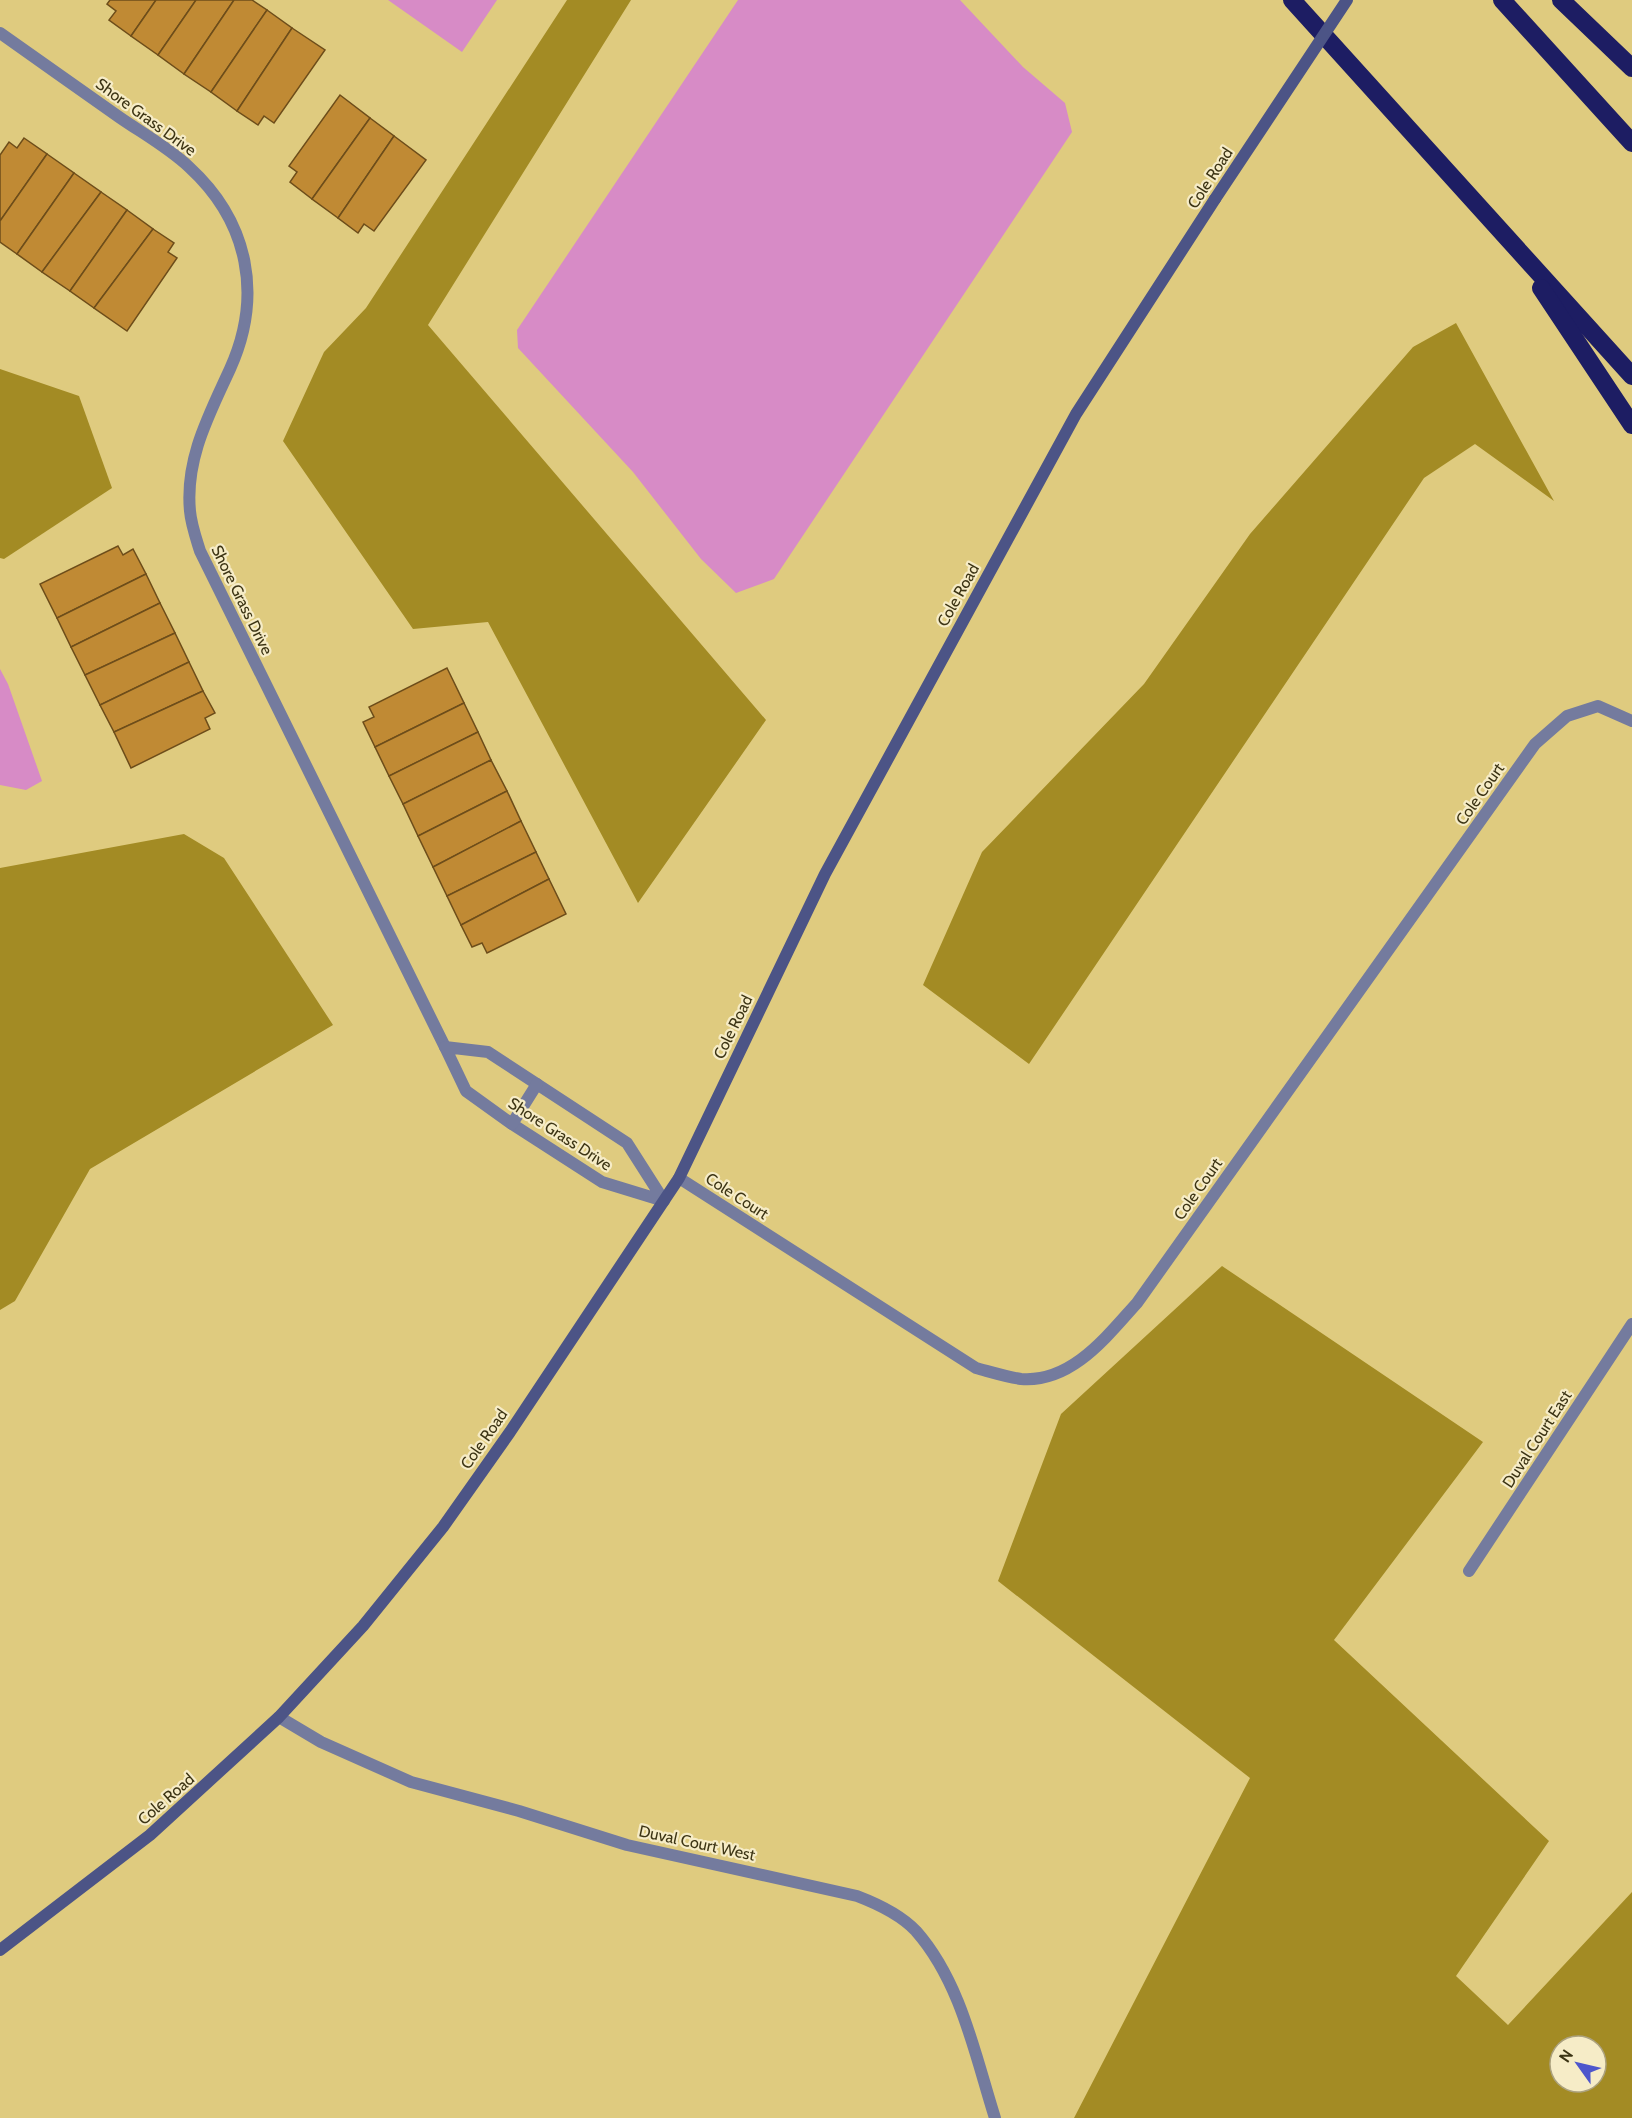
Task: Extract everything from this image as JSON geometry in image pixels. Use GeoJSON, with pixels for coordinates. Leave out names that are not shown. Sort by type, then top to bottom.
{"type":"FeatureCollection","features":[{"type":"Feature","properties":{"kind":"highway"},"geometry":{"type":"LineString","coordinates":[[1292,0],[1632,376]]}},
{"type":"Feature","properties":{"kind":"highway"},"geometry":{"type":"LineString","coordinates":[[1502,0],[1632,143]]}},
{"type":"Feature","properties":{"kind":"highway"},"geometry":{"type":"LineString","coordinates":[[1561,0],[1632,68]]}},
{"type":"Feature","properties":{"kind":"highway"},"geometry":{"type":"LineString","coordinates":[[1506,237],[1632,425]]}},
{"type":"Feature","properties":{"kind":"street","name":"Cole Road"},"geometry":{"type":"LineString","coordinates":[[0,1950],[150,1835],[279,1718],[363,1626],[442,1527],[510,1432],[679,1178],[825,874],[1076,414],[1347,0]]}},
{"type":"Feature","properties":{"kind":"street","name":"Shore Grass Drive"},"geometry":{"type":"LineString","coordinates":[[0,33],[189,166],[215,196],[236,229],[246,261],[248,295],[244,330],[231,368],[206,417],[196,449],[190,480],[192,522],[200,551],[466,1091],[512,1124],[602,1182],[664,1201]]}},
{"type":"Feature","properties":{"kind":"street","name":"Cole Court"},"geometry":{"type":"LineString","coordinates":[[679,1178],[976,1368],[1022,1379],[1048,1376],[1070,1366],[1096,1348],[1137,1303],[1535,744],[1567,716],[1598,706],[1632,721]]}},
{"type":"Feature","properties":{"kind":"street","name":"Shore Grass Drive"},"geometry":{"type":"LineString","coordinates":[[445,1047],[488,1052],[627,1143],[664,1201]]}},
{"type":"Feature","properties":{"kind":"street"},"geometry":{"type":"LineString","coordinates":[[512,1124],[537,1084]]}},
{"type":"Feature","properties":{"kind":"street","name":"Duval Court East"},"geometry":{"type":"LineString","coordinates":[[1469,1571],[1632,1324]]}},
{"type":"Feature","properties":{"kind":"street","name":"Duval Court West"},"geometry":{"type":"LineString","coordinates":[[279,1718],[321,1742],[411,1782],[519,1811],[627,1845],[857,1896],[884,1906],[916,1931],[945,1974],[962,2012],[995,2118]]}},
{"type":"Feature","properties":{"kind":"shaded area"},"geometry":{"type":"Polygon","coordinates":[[[388,0],[497,0],[462,52],[388,0]]]}},
{"type":"Feature","properties":{"kind":"shaded area"},"geometry":{"type":"Polygon","coordinates":[[[567,0],[631,0],[428,325],[766,720],[638,903],[488,622],[413,629],[283,441],[324,352],[366,308],[567,0]]]}},
{"type":"Feature","properties":{"kind":"shaded area"},"geometry":{"type":"Polygon","coordinates":[[[738,0],[960,0],[1023,67],[1065,103],[1072,132],[774,579],[736,593],[701,559],[633,472],[518,348],[517,330],[738,0]]]}},
{"type":"Feature","properties":{"kind":"shaded area"},"geometry":{"type":"Polygon","coordinates":[[[1456,323],[1554,501],[1475,444],[1424,478],[1029,1064],[923,985],[982,852],[1144,684],[1250,534],[1413,347],[1456,323]]]}},
{"type":"Feature","properties":{"kind":"shaded area"},"geometry":{"type":"Polygon","coordinates":[[[0,369],[79,396],[112,488],[4,559],[0,558],[0,369]]]}},
{"type":"Feature","properties":{"kind":"shaded area"},"geometry":{"type":"Polygon","coordinates":[[[0,669],[8,684],[42,781],[26,790],[0,785],[0,669]]]}},
{"type":"Feature","properties":{"kind":"shaded area"},"geometry":{"type":"Polygon","coordinates":[[[184,834],[224,858],[333,1025],[90,1169],[15,1301],[0,1310],[0,868],[184,834]]]}},
{"type":"Feature","properties":{"kind":"shaded area"},"geometry":{"type":"Polygon","coordinates":[[[1222,1266],[1483,1442],[1334,1640],[1549,1841],[1456,1976],[1508,2025],[1632,1892],[1632,2118],[1074,2118],[1250,1778],[998,1581],[1061,1414],[1222,1266]]]}},
{"type":"Feature","properties":{"kind":"building"},"geometry":{"type":"Polygon","coordinates":[[[110,0],[156,0],[131,36],[109,20],[116,11],[107,4],[110,0]]]}},
{"type":"Feature","properties":{"kind":"building"},"geometry":{"type":"Polygon","coordinates":[[[156,0],[196,0],[158,55],[131,36],[156,0]]]}},
{"type":"Feature","properties":{"kind":"building"},"geometry":{"type":"Polygon","coordinates":[[[196,0],[234,0],[184,74],[158,55],[196,0]]]}},
{"type":"Feature","properties":{"kind":"building"},"geometry":{"type":"Polygon","coordinates":[[[234,0],[252,0],[267,10],[211,92],[184,74],[234,0]]]}},
{"type":"Feature","properties":{"kind":"building"},"geometry":{"type":"Polygon","coordinates":[[[267,10],[292,28],[237,111],[211,92],[267,10]]]}},
{"type":"Feature","properties":{"kind":"building"},"geometry":{"type":"Polygon","coordinates":[[[292,28],[325,50],[274,123],[264,116],[258,125],[237,111],[292,28]]]}},
{"type":"Feature","properties":{"kind":"building"},"geometry":{"type":"Polygon","coordinates":[[[340,95],[370,118],[312,199],[290,182],[297,172],[289,166],[340,95]]]}},
{"type":"Feature","properties":{"kind":"building"},"geometry":{"type":"Polygon","coordinates":[[[370,118],[394,136],[338,218],[312,199],[370,118]]]}},
{"type":"Feature","properties":{"kind":"building"},"geometry":{"type":"Polygon","coordinates":[[[394,136],[426,160],[374,231],[364,224],[358,233],[338,218],[394,136]]]}},
{"type":"Feature","properties":{"kind":"building"},"geometry":{"type":"Polygon","coordinates":[[[24,138],[47,154],[0,221],[0,155],[9,142],[17,148],[24,138]]]}},
{"type":"Feature","properties":{"kind":"building"},"geometry":{"type":"Polygon","coordinates":[[[47,154],[74,173],[17,254],[0,242],[0,221],[47,154]]]}},
{"type":"Feature","properties":{"kind":"building"},"geometry":{"type":"Polygon","coordinates":[[[74,173],[101,192],[42,272],[17,254],[74,173]]]}},
{"type":"Feature","properties":{"kind":"building"},"geometry":{"type":"Polygon","coordinates":[[[101,192],[127,210],[70,291],[42,272],[101,192]]]}},
{"type":"Feature","properties":{"kind":"building"},"geometry":{"type":"Polygon","coordinates":[[[127,210],[153,229],[94,308],[70,291],[127,210]]]}},
{"type":"Feature","properties":{"kind":"building"},"geometry":{"type":"Polygon","coordinates":[[[153,229],[174,243],[168,252],[177,258],[127,331],[94,308],[153,229]]]}},
{"type":"Feature","properties":{"kind":"building"},"geometry":{"type":"Polygon","coordinates":[[[118,546],[123,555],[133,549],[146,574],[57,618],[40,584],[118,546]]]}},
{"type":"Feature","properties":{"kind":"building"},"geometry":{"type":"Polygon","coordinates":[[[146,574],[160,603],[71,647],[57,618],[146,574]]]}},
{"type":"Feature","properties":{"kind":"building"},"geometry":{"type":"Polygon","coordinates":[[[160,603],[175,633],[85,675],[71,647],[160,603]]]}},
{"type":"Feature","properties":{"kind":"building"},"geometry":{"type":"Polygon","coordinates":[[[175,633],[189,662],[100,705],[85,675],[175,633]]]}},
{"type":"Feature","properties":{"kind":"building"},"geometry":{"type":"Polygon","coordinates":[[[189,662],[203,691],[114,732],[100,705],[189,662]]]}},
{"type":"Feature","properties":{"kind":"building"},"geometry":{"type":"Polygon","coordinates":[[[447,668],[464,703],[375,747],[363,722],[374,717],[369,707],[447,668]]]}},
{"type":"Feature","properties":{"kind":"building"},"geometry":{"type":"Polygon","coordinates":[[[203,691],[215,713],[205,718],[210,729],[131,768],[114,732],[203,691]]]}},
{"type":"Feature","properties":{"kind":"building"},"geometry":{"type":"Polygon","coordinates":[[[464,703],[478,732],[389,776],[375,747],[464,703]]]}},
{"type":"Feature","properties":{"kind":"building"},"geometry":{"type":"Polygon","coordinates":[[[478,732],[491,760],[403,804],[389,776],[478,732]]]}},
{"type":"Feature","properties":{"kind":"building"},"geometry":{"type":"Polygon","coordinates":[[[491,760],[507,791],[418,836],[403,804],[491,760]]]}},
{"type":"Feature","properties":{"kind":"building"},"geometry":{"type":"Polygon","coordinates":[[[507,791],[521,821],[433,867],[418,836],[507,791]]]}},
{"type":"Feature","properties":{"kind":"building"},"geometry":{"type":"Polygon","coordinates":[[[521,821],[536,852],[447,896],[433,867],[521,821]]]}},
{"type":"Feature","properties":{"kind":"building"},"geometry":{"type":"Polygon","coordinates":[[[536,852],[549,879],[461,925],[447,896],[536,852]]]}},
{"type":"Feature","properties":{"kind":"building"},"geometry":{"type":"Polygon","coordinates":[[[549,879],[566,914],[487,953],[482,943],[472,947],[461,925],[549,879]]]}}]}
